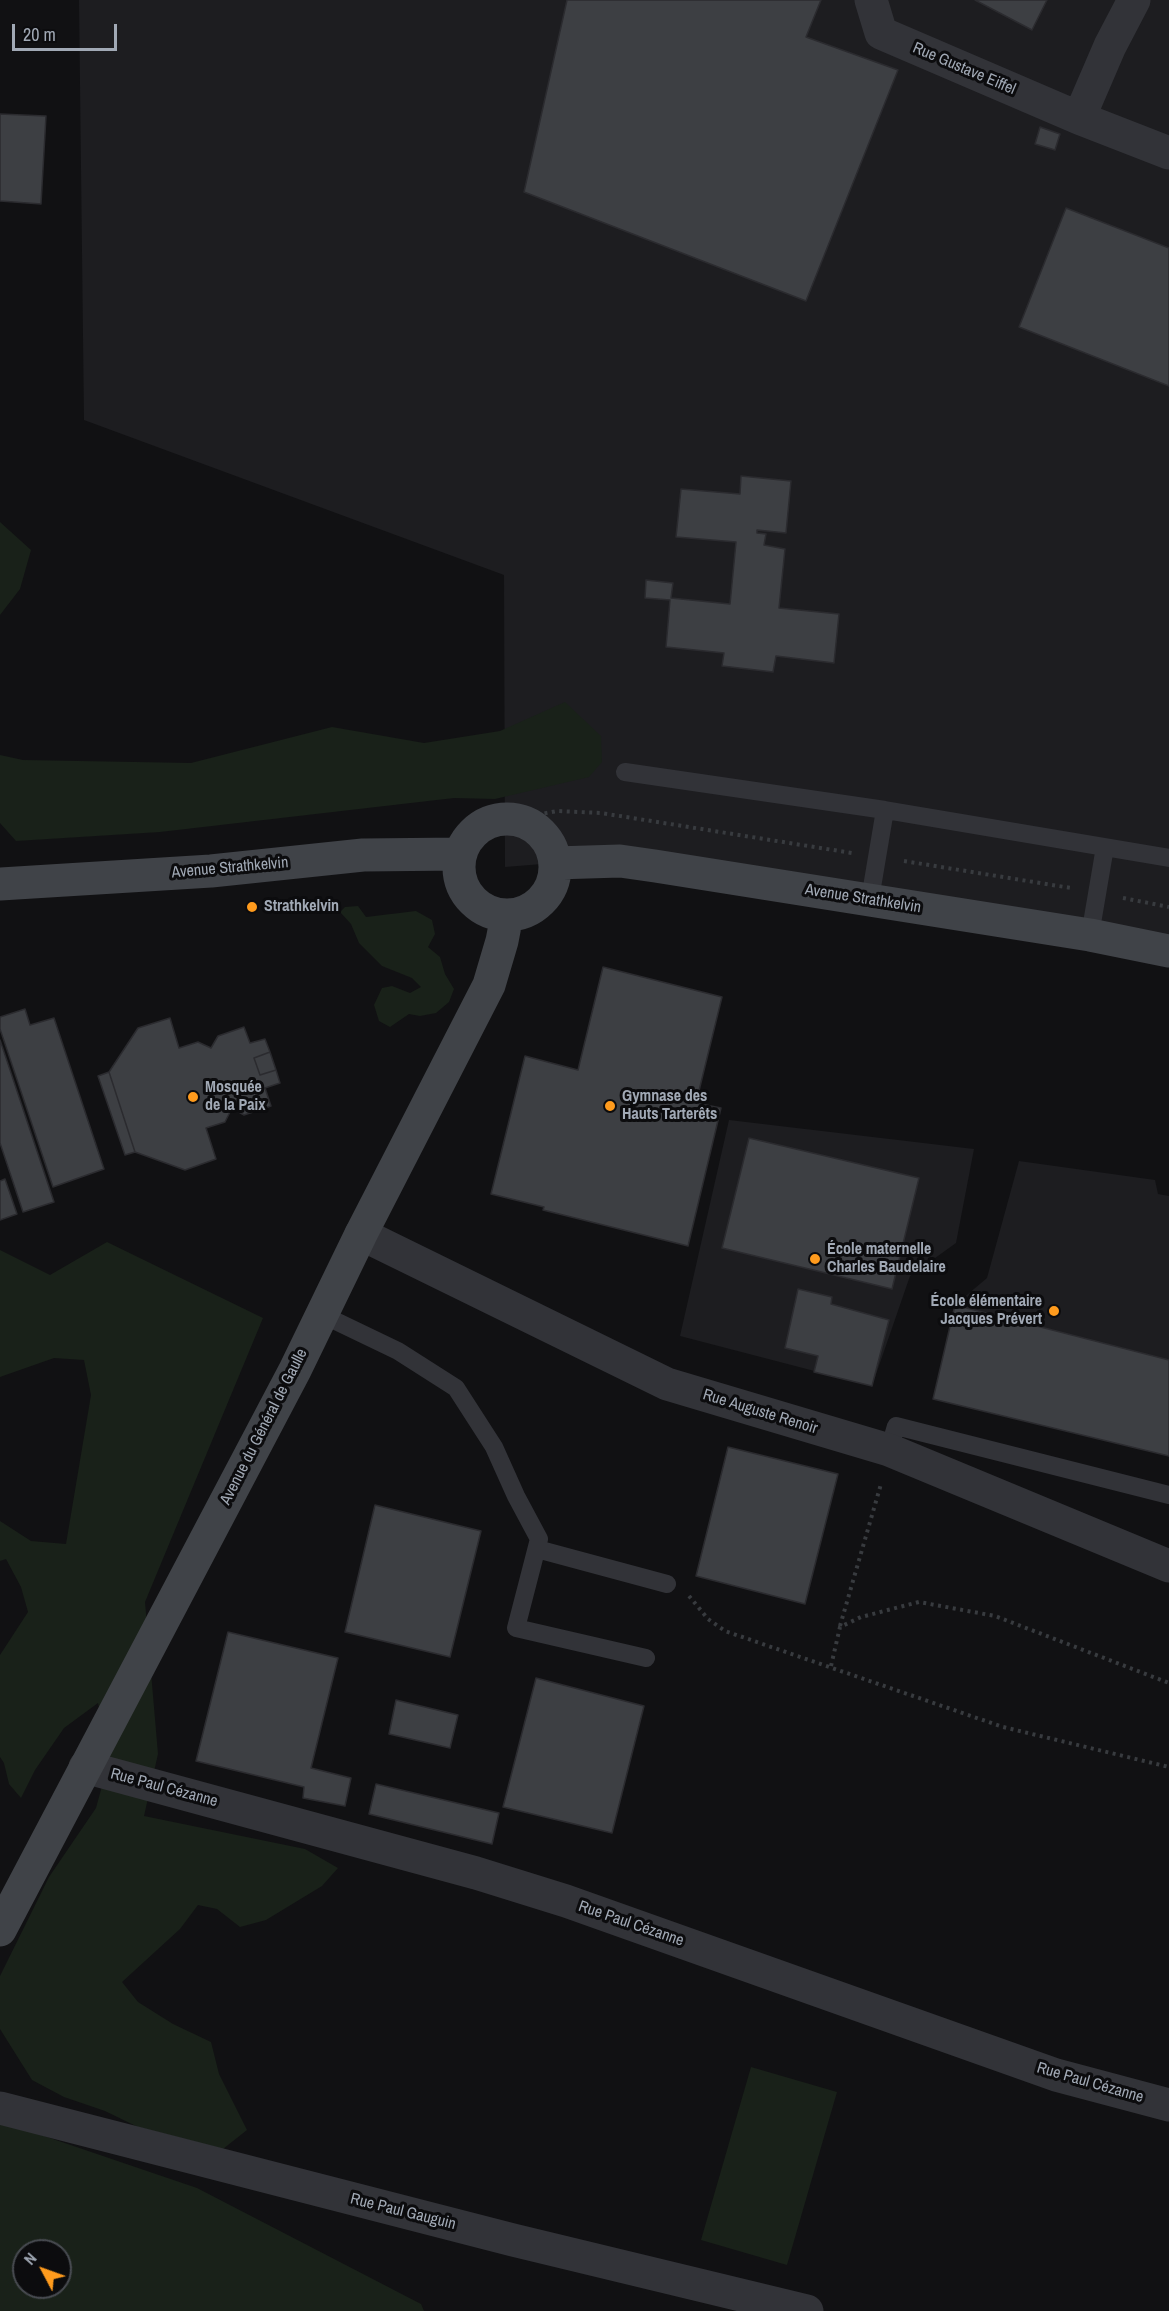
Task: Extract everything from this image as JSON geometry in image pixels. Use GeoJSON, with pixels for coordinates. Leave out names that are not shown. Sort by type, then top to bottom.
{"type":"FeatureCollection","features":[{"type":"Feature","properties":{"kind":"street","name":"Rue Gustave Eiffel"},"geometry":{"type":"LineString","coordinates":[[871,0],[881,33],[1079,118],[1169,153]]}},
{"type":"Feature","properties":{"kind":"street"},"geometry":{"type":"LineString","coordinates":[[1079,118],[1110,46],[1134,0]]}},
{"type":"Feature","properties":{"kind":"street"},"geometry":{"type":"LineString","coordinates":[[497,819],[515,819],[543,834],[551,848],[555,863],[553,878],[547,893],[536,905],[522,912],[507,915],[489,912],[474,903],[464,888],[459,872],[460,854],[468,838],[481,826],[497,819]]}},
{"type":"Feature","properties":{"kind":"street","name":"Avenue Strathkelvin"},"geometry":{"type":"LineString","coordinates":[[0,884],[211,871],[363,855],[460,854]]}},
{"type":"Feature","properties":{"kind":"street","name":"Avenue Strathkelvin"},"geometry":{"type":"LineString","coordinates":[[555,863],[620,861],[1090,935],[1169,951]]}},
{"type":"Feature","properties":{"kind":"street","name":"Avenue du Général de Gaulle"},"geometry":{"type":"LineString","coordinates":[[0,1930],[321,1314],[489,985],[507,915]]}},
{"type":"Feature","properties":{"kind":"street","name":"Rue Auguste Renoir"},"geometry":{"type":"LineString","coordinates":[[361,1234],[667,1384],[889,1450],[1169,1566]]}},
{"type":"Feature","properties":{"kind":"street","name":"Rue Paul Cézanne"},"geometry":{"type":"LineString","coordinates":[[85,1767],[476,1873],[566,1901],[1056,2075],[1169,2105]]}},
{"type":"Feature","properties":{"kind":"street","name":"Rue Paul Gauguin"},"geometry":{"type":"LineString","coordinates":[[0,2108],[513,2240],[807,2311]]}},
{"type":"Feature","properties":{"kind":"lane"},"geometry":{"type":"LineString","coordinates":[[625,772],[885,810],[1169,858]]}},
{"type":"Feature","properties":{"kind":"lane"},"geometry":{"type":"LineString","coordinates":[[870,899],[885,810]]}},
{"type":"Feature","properties":{"kind":"lane"},"geometry":{"type":"LineString","coordinates":[[1090,935],[1105,847]]}},
{"type":"Feature","properties":{"kind":"lane"},"geometry":{"type":"LineString","coordinates":[[321,1314],[398,1351],[456,1388],[494,1447],[539,1539],[516,1628],[646,1658]]}},
{"type":"Feature","properties":{"kind":"lane"},"geometry":{"type":"LineString","coordinates":[[889,1450],[896,1426],[1169,1495]]}},
{"type":"Feature","properties":{"kind":"lane"},"geometry":{"type":"LineString","coordinates":[[537,1549],[668,1584]]}},
{"type":"Feature","properties":{"kind":"path"},"geometry":{"type":"LineString","coordinates":[[515,819],[557,811],[601,813],[1097,892],[1169,908]]}},
{"type":"Feature","properties":{"kind":"path"},"geometry":{"type":"LineString","coordinates":[[831,1666],[840,1627],[878,1498],[889,1450]]}},
{"type":"Feature","properties":{"kind":"path"},"geometry":{"type":"LineString","coordinates":[[668,1584],[687,1594],[708,1619],[725,1631],[1003,1727],[1169,1767]]}},
{"type":"Feature","properties":{"kind":"path"},"geometry":{"type":"LineString","coordinates":[[840,1627],[861,1617],[919,1602],[995,1616],[1169,1683]]}},
{"type":"Feature","properties":{"kind":"shaded area"},"geometry":{"type":"Polygon","coordinates":[[[79,0],[1169,0],[1169,951],[555,863],[505,867],[504,575],[84,420],[79,0]]]}},
{"type":"Feature","properties":{"kind":"shaded area"},"geometry":{"type":"Polygon","coordinates":[[[0,522],[31,550],[20,589],[0,615],[0,522]]]}},
{"type":"Feature","properties":{"kind":"shaded area"},"geometry":{"type":"Polygon","coordinates":[[[565,702],[601,736],[602,762],[589,777],[495,799],[454,798],[160,832],[16,841],[0,823],[0,755],[23,760],[191,763],[332,727],[424,743],[500,731],[565,702]]]}},
{"type":"Feature","properties":{"kind":"shaded area"},"geometry":{"type":"Polygon","coordinates":[[[358,906],[366,917],[416,911],[432,920],[435,934],[428,947],[440,957],[445,974],[454,989],[449,1002],[436,1013],[420,1016],[409,1014],[390,1027],[379,1021],[374,1005],[382,988],[392,986],[410,993],[421,987],[412,978],[382,966],[359,943],[351,924],[340,912],[345,907],[358,906]]]}},
{"type":"Feature","properties":{"kind":"shaded area","name":"École maternelle Charles Baudelaire"},"geometry":{"type":"Polygon","coordinates":[[[729,1120],[974,1149],[956,1243],[910,1276],[872,1386],[680,1336],[729,1120]]]}},
{"type":"Feature","properties":{"kind":"shaded area","name":"École élémentaire Jacques Prévert"},"geometry":{"type":"Polygon","coordinates":[[[1019,1161],[1155,1180],[1158,1194],[1169,1196],[1169,1456],[933,1398],[955,1305],[987,1278],[1019,1161]]]}},
{"type":"Feature","properties":{"kind":"shaded area"},"geometry":{"type":"Polygon","coordinates":[[[107,1242],[263,1318],[145,1602],[158,1754],[144,1816],[305,1849],[338,1868],[322,1886],[266,1920],[240,1927],[217,1909],[198,1905],[180,1929],[122,1982],[138,2002],[173,2024],[211,2042],[219,2074],[247,2130],[223,2149],[138,2127],[105,2111],[64,2097],[32,2080],[0,2029],[0,1976],[49,1877],[96,1808],[110,1757],[98,1703],[64,1728],[35,1770],[21,1798],[9,1784],[4,1763],[0,1757],[0,1655],[28,1612],[21,1587],[6,1559],[0,1561],[0,1521],[31,1541],[66,1544],[91,1395],[84,1360],[54,1358],[0,1377],[0,1250],[50,1275],[107,1242]]]}},
{"type":"Feature","properties":{"kind":"shaded area"},"geometry":{"type":"Polygon","coordinates":[[[751,2067],[837,2092],[787,2265],[701,2240],[751,2067]]]}},
{"type":"Feature","properties":{"kind":"shaded area"},"geometry":{"type":"Polygon","coordinates":[[[0,2121],[197,2188],[421,2304],[424,2311],[0,2311],[0,2121]]]}},
{"type":"Feature","properties":{"kind":"building"},"geometry":{"type":"Polygon","coordinates":[[[567,0],[821,0],[806,37],[898,70],[806,301],[524,192],[567,0]]]}},
{"type":"Feature","properties":{"kind":"building"},"geometry":{"type":"Polygon","coordinates":[[[975,0],[1047,0],[1032,30],[975,0]]]}},
{"type":"Feature","properties":{"kind":"building"},"geometry":{"type":"Polygon","coordinates":[[[0,114],[46,116],[41,204],[0,201],[0,114]]]}},
{"type":"Feature","properties":{"kind":"building"},"geometry":{"type":"Polygon","coordinates":[[[1040,127],[1060,134],[1055,150],[1035,144],[1040,127]]]}},
{"type":"Feature","properties":{"kind":"building"},"geometry":{"type":"Polygon","coordinates":[[[1066,208],[1169,248],[1169,386],[1019,327],[1066,208]]]}},
{"type":"Feature","properties":{"kind":"building"},"geometry":{"type":"Polygon","coordinates":[[[741,476],[791,481],[786,533],[757,530],[757,533],[766,534],[764,545],[785,549],[779,608],[839,614],[834,663],[776,656],[773,672],[722,666],[724,653],[666,647],[670,600],[645,598],[646,580],[673,583],[671,598],[730,604],[736,542],[676,537],[681,489],[740,494],[741,476]]]}},
{"type":"Feature","properties":{"kind":"building","name":"Gymnase des Hauts Tarterêts"},"geometry":{"type":"Polygon","coordinates":[[[603,967],[722,997],[696,1103],[721,1108],[688,1246],[543,1210],[544,1207],[491,1194],[525,1056],[578,1070],[603,967]]]}},
{"type":"Feature","properties":{"kind":"building"},"geometry":{"type":"Polygon","coordinates":[[[25,1009],[30,1025],[54,1018],[104,1169],[53,1187],[0,1029],[0,1017],[25,1009]]]}},
{"type":"Feature","properties":{"kind":"building","name":"Mosquée de la Paix"},"geometry":{"type":"Polygon","coordinates":[[[170,1018],[179,1048],[198,1042],[211,1048],[218,1036],[244,1027],[250,1043],[265,1039],[270,1052],[254,1058],[260,1075],[276,1070],[280,1083],[265,1088],[271,1106],[244,1115],[232,1108],[225,1122],[206,1128],[216,1159],[185,1170],[135,1152],[109,1072],[138,1028],[170,1018]]]}},
{"type":"Feature","properties":{"kind":"building"},"geometry":{"type":"Polygon","coordinates":[[[0,1040],[54,1202],[23,1212],[0,1143],[0,1040]]]}},
{"type":"Feature","properties":{"kind":"building"},"geometry":{"type":"Polygon","coordinates":[[[270,1052],[276,1070],[260,1075],[254,1058],[270,1052]]]}},
{"type":"Feature","properties":{"kind":"building"},"geometry":{"type":"Polygon","coordinates":[[[109,1072],[135,1152],[125,1155],[98,1076],[109,1072]]]}},
{"type":"Feature","properties":{"kind":"building"},"geometry":{"type":"Polygon","coordinates":[[[749,1138],[919,1178],[892,1289],[722,1248],[749,1138]]]}},
{"type":"Feature","properties":{"kind":"building"},"geometry":{"type":"Polygon","coordinates":[[[5,1179],[17,1214],[0,1220],[0,1181],[5,1179]]]}},
{"type":"Feature","properties":{"kind":"building"},"geometry":{"type":"Polygon","coordinates":[[[798,1289],[832,1297],[831,1304],[889,1320],[872,1386],[814,1372],[818,1356],[785,1348],[798,1289]]]}},
{"type":"Feature","properties":{"kind":"building"},"geometry":{"type":"Polygon","coordinates":[[[955,1305],[1169,1360],[1169,1456],[933,1399],[955,1305]]]}},
{"type":"Feature","properties":{"kind":"building"},"geometry":{"type":"Polygon","coordinates":[[[728,1447],[838,1474],[805,1604],[696,1576],[728,1447]]]}},
{"type":"Feature","properties":{"kind":"building"},"geometry":{"type":"Polygon","coordinates":[[[375,1505],[481,1531],[450,1657],[345,1632],[375,1505]]]}},
{"type":"Feature","properties":{"kind":"building"},"geometry":{"type":"Polygon","coordinates":[[[228,1632],[338,1658],[311,1768],[351,1778],[345,1806],[303,1798],[304,1787],[196,1761],[228,1632]]]}},
{"type":"Feature","properties":{"kind":"building"},"geometry":{"type":"Polygon","coordinates":[[[536,1678],[644,1706],[612,1833],[503,1807],[536,1678]]]}},
{"type":"Feature","properties":{"kind":"building"},"geometry":{"type":"Polygon","coordinates":[[[396,1700],[458,1715],[450,1748],[389,1734],[396,1700]]]}},
{"type":"Feature","properties":{"kind":"building"},"geometry":{"type":"Polygon","coordinates":[[[376,1784],[499,1813],[492,1844],[369,1814],[376,1784]]]}},
{"type":"Feature","properties":{"kind":"place","name":"Strathkelvin"},"geometry":{"type":"Point","coordinates":[252,907]}},
{"type":"Feature","properties":{"kind":"place","name":"Mosquée de la Paix"},"geometry":{"type":"Point","coordinates":[193,1097]}},
{"type":"Feature","properties":{"kind":"place","name":"Gymnase des Hauts Tarterêts"},"geometry":{"type":"Point","coordinates":[610,1106]}},
{"type":"Feature","properties":{"kind":"place","name":"École maternelle Charles Baudelaire"},"geometry":{"type":"Point","coordinates":[815,1259]}},
{"type":"Feature","properties":{"kind":"place","name":"École élémentaire Jacques Prévert"},"geometry":{"type":"Point","coordinates":[1054,1311]}}]}
